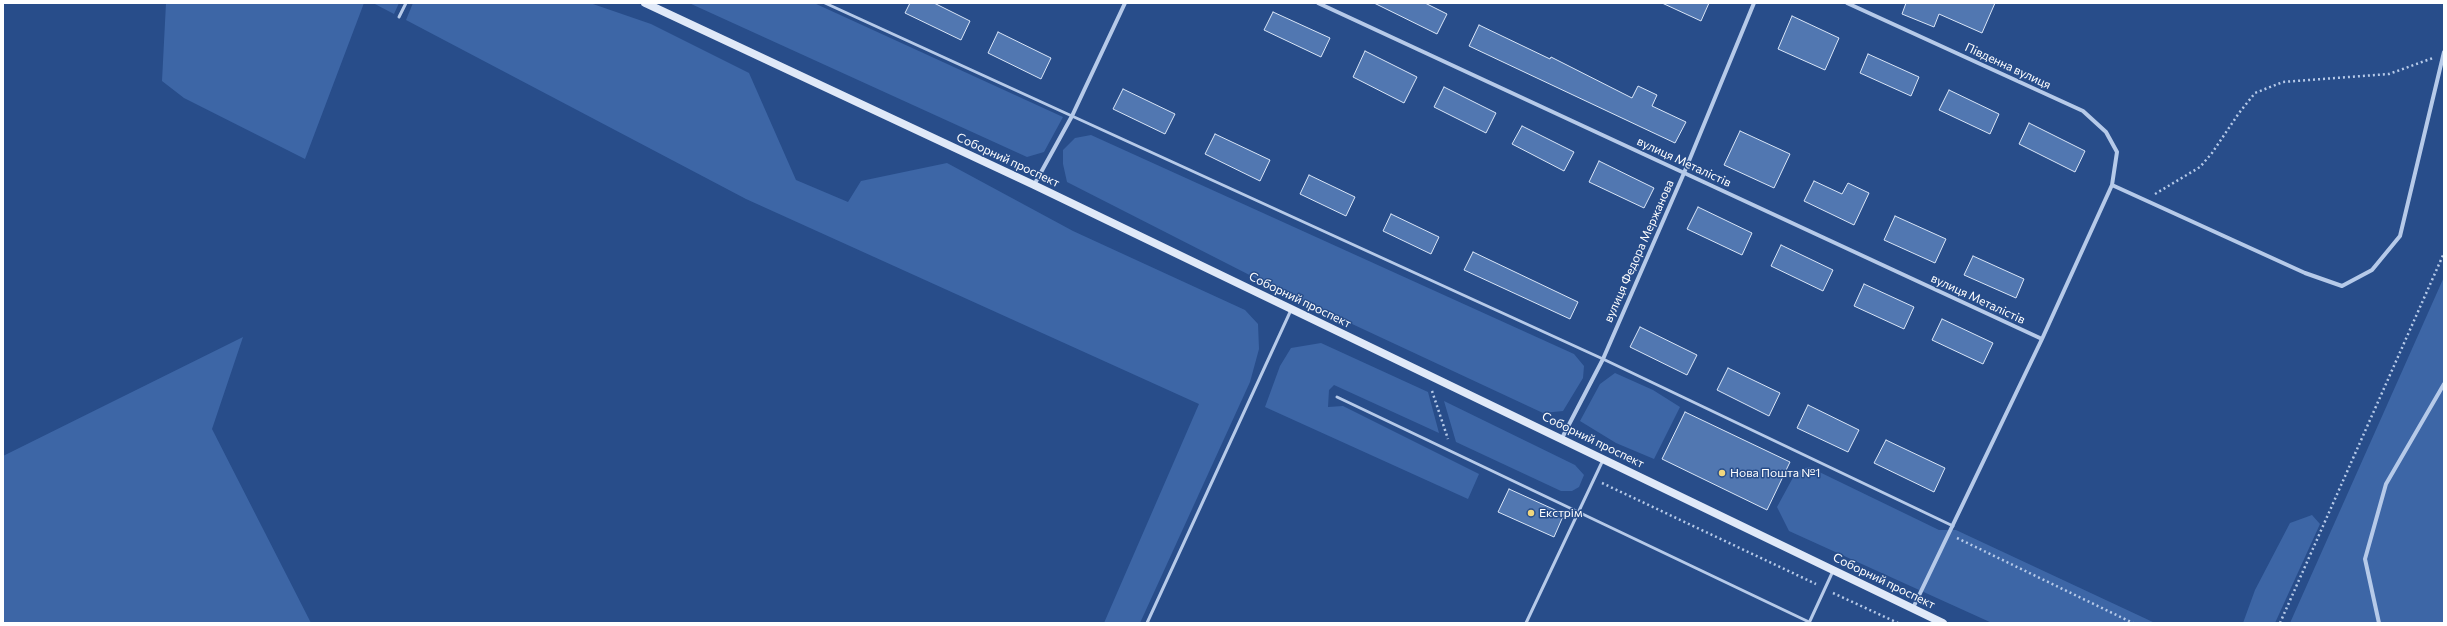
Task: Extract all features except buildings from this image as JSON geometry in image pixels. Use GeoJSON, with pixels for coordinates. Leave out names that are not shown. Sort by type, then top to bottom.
{"type":"FeatureCollection","features":[{"type":"Feature","properties":{"kind":"main road","name":"Соборний проспект"},"geometry":{"type":"LineString","coordinates":[[645,3],[1034,185],[1291,310],[1604,458],[1943,623]]}},
{"type":"Feature","properties":{"kind":"street"},"geometry":{"type":"LineString","coordinates":[[1034,185],[1072,116],[1125,3]]}},
{"type":"Feature","properties":{"kind":"street","name":"вулиця Металістів"},"geometry":{"type":"LineString","coordinates":[[1318,3],[2042,339]]}},
{"type":"Feature","properties":{"kind":"street","name":"вулиця Федора Мержанова"},"geometry":{"type":"LineString","coordinates":[[1562,438],[1603,360],[1684,173],[1754,3]]}},
{"type":"Feature","properties":{"kind":"street","name":"Південна вулиця"},"geometry":{"type":"LineString","coordinates":[[1846,3],[2083,111],[2106,132],[2117,152],[2112,185],[2042,339],[1913,608]]}},
{"type":"Feature","properties":{"kind":"street"},"geometry":{"type":"LineString","coordinates":[[2112,185],[2305,273],[2342,286],[2372,270],[2400,236],[2443,53]]}},
{"type":"Feature","properties":{"kind":"street"},"geometry":{"type":"LineString","coordinates":[[2379,623],[2365,559],[2386,484],[2444,384]]}},
{"type":"Feature","properties":{"kind":"lane"},"geometry":{"type":"LineString","coordinates":[[399,17],[406,3]]}},
{"type":"Feature","properties":{"kind":"lane"},"geometry":{"type":"LineString","coordinates":[[825,3],[1603,360],[1953,526]]}},
{"type":"Feature","properties":{"kind":"lane"},"geometry":{"type":"LineString","coordinates":[[1147,623],[1291,310]]}},
{"type":"Feature","properties":{"kind":"lane"},"geometry":{"type":"LineString","coordinates":[[1337,397],[1809,623],[1834,570]]}},
{"type":"Feature","properties":{"kind":"lane"},"geometry":{"type":"LineString","coordinates":[[1526,623],[1604,458]]}},
{"type":"Feature","properties":{"kind":"path"},"geometry":{"type":"LineString","coordinates":[[2144,200],[2200,167],[2212,154],[2239,113],[2256,93],[2283,82],[2389,74],[2443,53]]}},
{"type":"Feature","properties":{"kind":"path"},"geometry":{"type":"LineString","coordinates":[[2280,623],[2444,253]]}},
{"type":"Feature","properties":{"kind":"path"},"geometry":{"type":"LineString","coordinates":[[1426,373],[1453,452]]}},
{"type":"Feature","properties":{"kind":"path"},"geometry":{"type":"LineString","coordinates":[[1594,479],[1898,623]]}},
{"type":"Feature","properties":{"kind":"path"},"geometry":{"type":"LineString","coordinates":[[1949,534],[2133,623]]}},
{"type":"Feature","properties":{"kind":"shaded area"},"geometry":{"type":"Polygon","coordinates":[[[166,3],[364,3],[305,159],[184,98],[162,81],[166,3]]]}},
{"type":"Feature","properties":{"kind":"shaded area"},"geometry":{"type":"Polygon","coordinates":[[[373,3],[399,3],[394,14],[373,3]]]}},
{"type":"Feature","properties":{"kind":"shaded area"},"geometry":{"type":"Polygon","coordinates":[[[413,3],[590,3],[651,24],[749,73],[796,180],[848,202],[861,181],[947,163],[1073,231],[1245,310],[1258,324],[1259,349],[1250,382],[1140,623],[1104,623],[1199,404],[746,199],[406,20],[413,3]]]}},
{"type":"Feature","properties":{"kind":"shaded area"},"geometry":{"type":"Polygon","coordinates":[[[689,3],[814,3],[1063,117],[1044,152],[1027,157],[689,3]]]}},
{"type":"Feature","properties":{"kind":"shaded area"},"geometry":{"type":"Polygon","coordinates":[[[1091,135],[1574,354],[1584,366],[1583,378],[1563,411],[1543,413],[1277,289],[1067,182],[1063,164],[1063,150],[1075,138],[1091,135]]]}},
{"type":"Feature","properties":{"kind":"shaded area"},"geometry":{"type":"Polygon","coordinates":[[[2444,277],[2444,623],[2290,623],[2444,277]]]}},
{"type":"Feature","properties":{"kind":"shaded area"},"geometry":{"type":"Polygon","coordinates":[[[243,337],[212,429],[311,623],[3,623],[3,456],[243,337]]]}},
{"type":"Feature","properties":{"kind":"shaded area"},"geometry":{"type":"Polygon","coordinates":[[[1321,343],[1428,392],[1439,433],[1334,385],[1329,390],[1328,407],[1343,406],[1479,474],[1468,499],[1265,407],[1280,366],[1291,348],[1321,343]]]}},
{"type":"Feature","properties":{"kind":"shaded area"},"geometry":{"type":"Polygon","coordinates":[[[1615,373],[1653,390],[1680,407],[1654,459],[1616,443],[1580,421],[1600,384],[1615,373]]]}},
{"type":"Feature","properties":{"kind":"shaded area"},"geometry":{"type":"Polygon","coordinates":[[[1444,401],[1575,465],[1584,475],[1579,487],[1572,491],[1561,491],[1456,442],[1444,401]]]}},
{"type":"Feature","properties":{"kind":"shaded area"},"geometry":{"type":"Polygon","coordinates":[[[1809,467],[1939,530],[1956,530],[2155,623],[1992,623],[1789,531],[1777,507],[1796,472],[1809,467]]]}},
{"type":"Feature","properties":{"kind":"shaded area"},"geometry":{"type":"Polygon","coordinates":[[[2312,515],[2320,524],[2275,623],[2243,623],[2255,590],[2290,523],[2312,515]]]}},
{"type":"Feature","properties":{"kind":"place","name":"Нова Пошта №1"},"geometry":{"type":"Point","coordinates":[1722,473]}},
{"type":"Feature","properties":{"kind":"place","name":"Екстрім"},"geometry":{"type":"Point","coordinates":[1531,513]}}]}
